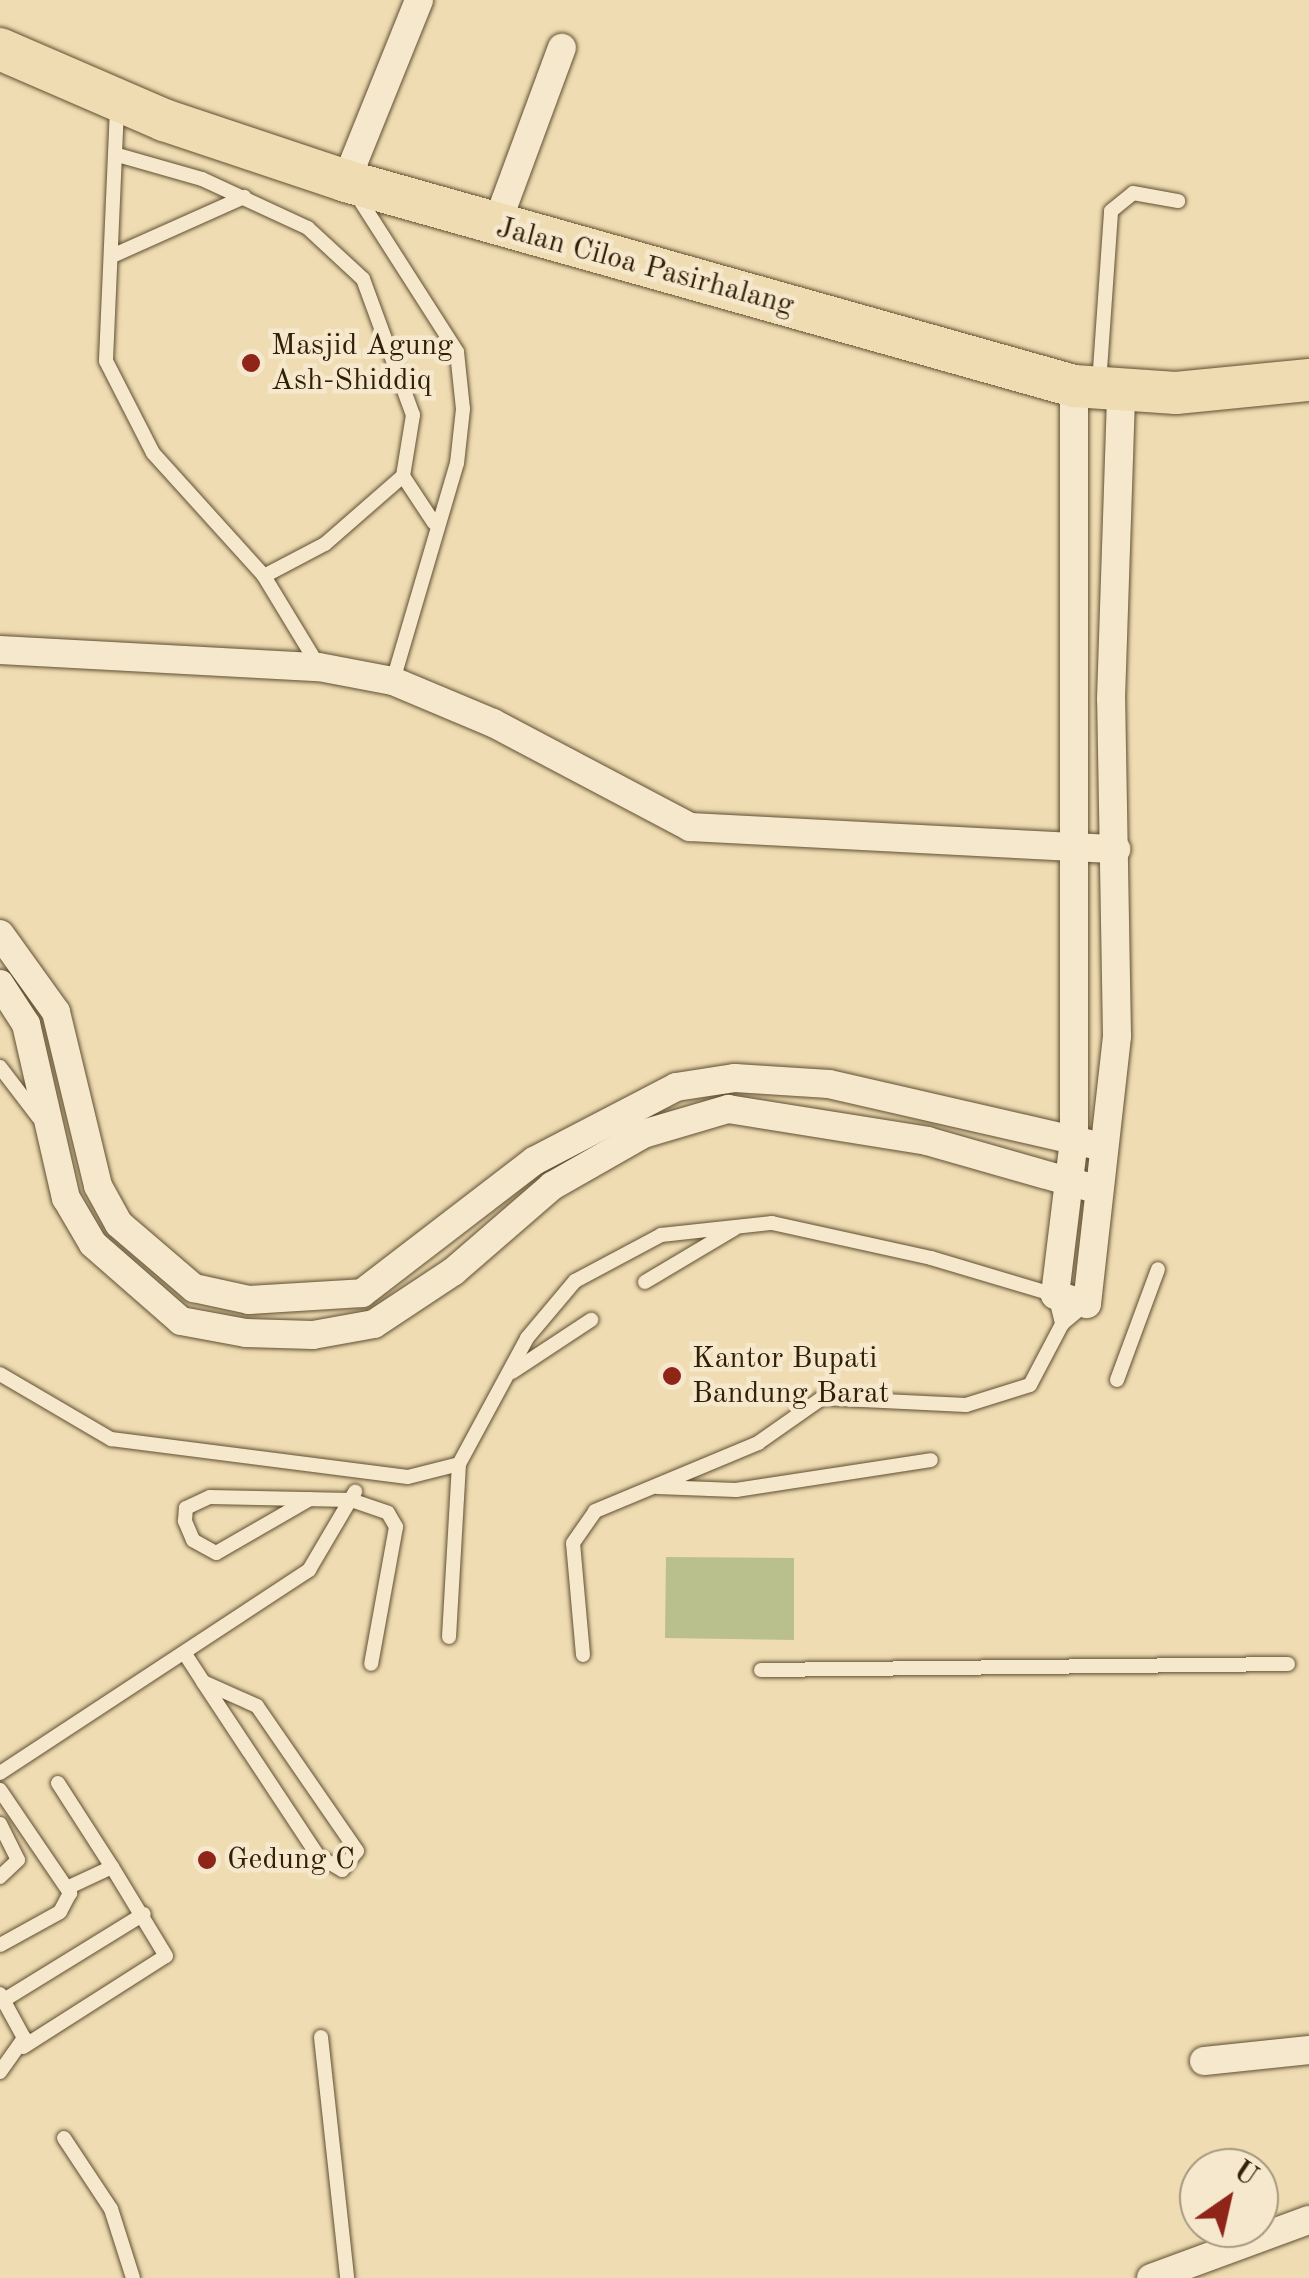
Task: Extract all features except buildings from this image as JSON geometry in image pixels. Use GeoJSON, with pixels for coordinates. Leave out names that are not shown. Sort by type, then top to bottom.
{"type":"FeatureCollection","features":[{"type":"Feature","properties":{"kind":"main road","name":"Jalan Ciloa Pasirhalang"},"geometry":{"type":"LineString","coordinates":[[0,48],[118,102],[346,181],[496,226],[1098,389],[1309,380]]}},
{"type":"Feature","properties":{"kind":"street"},"geometry":{"type":"LineString","coordinates":[[346,181],[419,0]]}},
{"type":"Feature","properties":{"kind":"street"},"geometry":{"type":"LineString","coordinates":[[496,226],[562,48]]}},
{"type":"Feature","properties":{"kind":"street"},"geometry":{"type":"LineString","coordinates":[[1098,389],[1078,846],[1088,1143],[1099,1190],[1087,1304],[1056,1295],[1068,1180],[1088,1143],[1117,1036],[1116,849],[1098,389]]}},
{"type":"Feature","properties":{"kind":"street"},"geometry":{"type":"LineString","coordinates":[[0,650],[319,667],[393,682],[493,722],[690,827],[1116,849]]}},
{"type":"Feature","properties":{"kind":"street"},"geometry":{"type":"LineString","coordinates":[[0,934],[38,978],[64,1039],[98,1186],[119,1224],[194,1288],[249,1300],[362,1293],[534,1161],[676,1087],[736,1078],[829,1084],[1088,1143]]}},
{"type":"Feature","properties":{"kind":"street"},"geometry":{"type":"LineString","coordinates":[[4,996],[51,1128],[66,1198],[93,1244],[181,1320],[246,1333],[313,1335],[374,1324],[454,1271],[552,1186],[642,1134],[728,1109],[812,1117],[1099,1190]]}},
{"type":"Feature","properties":{"kind":"street"},"geometry":{"type":"LineString","coordinates":[[1204,2061],[1309,2050]]}},
{"type":"Feature","properties":{"kind":"street"},"geometry":{"type":"LineString","coordinates":[[1151,2278],[1309,2220]]}},
{"type":"Feature","properties":{"kind":"lane"},"geometry":{"type":"LineString","coordinates":[[118,102],[120,156],[106,360],[152,453],[264,576],[319,667]]}},
{"type":"Feature","properties":{"kind":"lane"},"geometry":{"type":"LineString","coordinates":[[120,156],[244,197],[308,228],[363,279],[413,415],[404,476],[325,544],[264,576]]}},
{"type":"Feature","properties":{"kind":"lane"},"geometry":{"type":"LineString","coordinates":[[346,181],[456,352],[457,463],[434,523],[393,682]]}},
{"type":"Feature","properties":{"kind":"lane"},"geometry":{"type":"LineString","coordinates":[[1098,389],[1111,210],[1133,192],[1178,202]]}},
{"type":"Feature","properties":{"kind":"lane"},"geometry":{"type":"LineString","coordinates":[[112,256],[244,197]]}},
{"type":"Feature","properties":{"kind":"lane"},"geometry":{"type":"LineString","coordinates":[[404,476],[434,523]]}},
{"type":"Feature","properties":{"kind":"lane"},"geometry":{"type":"LineString","coordinates":[[4,996],[38,978]]}},
{"type":"Feature","properties":{"kind":"lane"},"geometry":{"type":"LineString","coordinates":[[0,1067],[51,1128]]}},
{"type":"Feature","properties":{"kind":"lane"},"geometry":{"type":"LineString","coordinates":[[645,1282],[739,1226]]}},
{"type":"Feature","properties":{"kind":"lane"},"geometry":{"type":"LineString","coordinates":[[449,1637],[458,1464],[511,1373],[575,1281],[613,1254],[661,1234],[739,1226],[825,1234],[1056,1295],[1062,1324]]}},
{"type":"Feature","properties":{"kind":"lane"},"geometry":{"type":"LineString","coordinates":[[1117,1380],[1158,1269]]}},
{"type":"Feature","properties":{"kind":"lane"},"geometry":{"type":"LineString","coordinates":[[582,1655],[579,1525],[652,1487],[758,1442],[822,1398],[966,1404],[1030,1385],[1062,1324],[1087,1304]]}},
{"type":"Feature","properties":{"kind":"lane"},"geometry":{"type":"LineString","coordinates":[[511,1373],[591,1320]]}},
{"type":"Feature","properties":{"kind":"lane"},"geometry":{"type":"LineString","coordinates":[[0,1374],[110,1439],[362,1478],[458,1464]]}},
{"type":"Feature","properties":{"kind":"lane"},"geometry":{"type":"LineString","coordinates":[[652,1487],[736,1490],[931,1460]]}},
{"type":"Feature","properties":{"kind":"lane"},"geometry":{"type":"LineString","coordinates":[[0,1773],[187,1657],[309,1570],[362,1478]]}},
{"type":"Feature","properties":{"kind":"lane"},"geometry":{"type":"LineString","coordinates":[[310,1499],[216,1552],[193,1540],[185,1521],[186,1508],[210,1497],[310,1499],[351,1500],[388,1513],[396,1527],[371,1664]]}},
{"type":"Feature","properties":{"kind":"lane"},"geometry":{"type":"LineString","coordinates":[[187,1657],[203,1682],[318,1856],[342,1870],[357,1850],[257,1706],[203,1682]]}},
{"type":"Feature","properties":{"kind":"lane"},"geometry":{"type":"LineString","coordinates":[[761,1670],[1288,1664]]}},
{"type":"Feature","properties":{"kind":"lane"},"geometry":{"type":"LineString","coordinates":[[0,2072],[23,2048],[162,1965],[164,1945],[58,1783]]}},
{"type":"Feature","properties":{"kind":"lane"},"geometry":{"type":"LineString","coordinates":[[0,1790],[69,1887]]}},
{"type":"Feature","properties":{"kind":"lane"},"geometry":{"type":"LineString","coordinates":[[0,1824],[18,1860],[0,1877]]}},
{"type":"Feature","properties":{"kind":"lane"},"geometry":{"type":"LineString","coordinates":[[0,1945],[60,1912],[69,1887],[112,1868]]}},
{"type":"Feature","properties":{"kind":"lane"},"geometry":{"type":"LineString","coordinates":[[23,2048],[2,1996],[144,1914]]}},
{"type":"Feature","properties":{"kind":"lane"},"geometry":{"type":"LineString","coordinates":[[321,2037],[348,2278]]}},
{"type":"Feature","properties":{"kind":"lane"},"geometry":{"type":"LineString","coordinates":[[64,2138],[111,2210],[133,2278]]}},
{"type":"Feature","properties":{"kind":"green space"},"geometry":{"type":"Polygon","coordinates":[[[666,1557],[794,1558],[794,1640],[665,1638],[666,1557]]]}},
{"type":"Feature","properties":{"kind":"place","name":"Masjid Agung Ash-Shiddiq"},"geometry":{"type":"Point","coordinates":[251,363]}},
{"type":"Feature","properties":{"kind":"place","name":"Kantor Bupati Bandung Barat"},"geometry":{"type":"Point","coordinates":[672,1376]}},
{"type":"Feature","properties":{"kind":"place","name":"Gedung C"},"geometry":{"type":"Point","coordinates":[207,1860]}}]}
